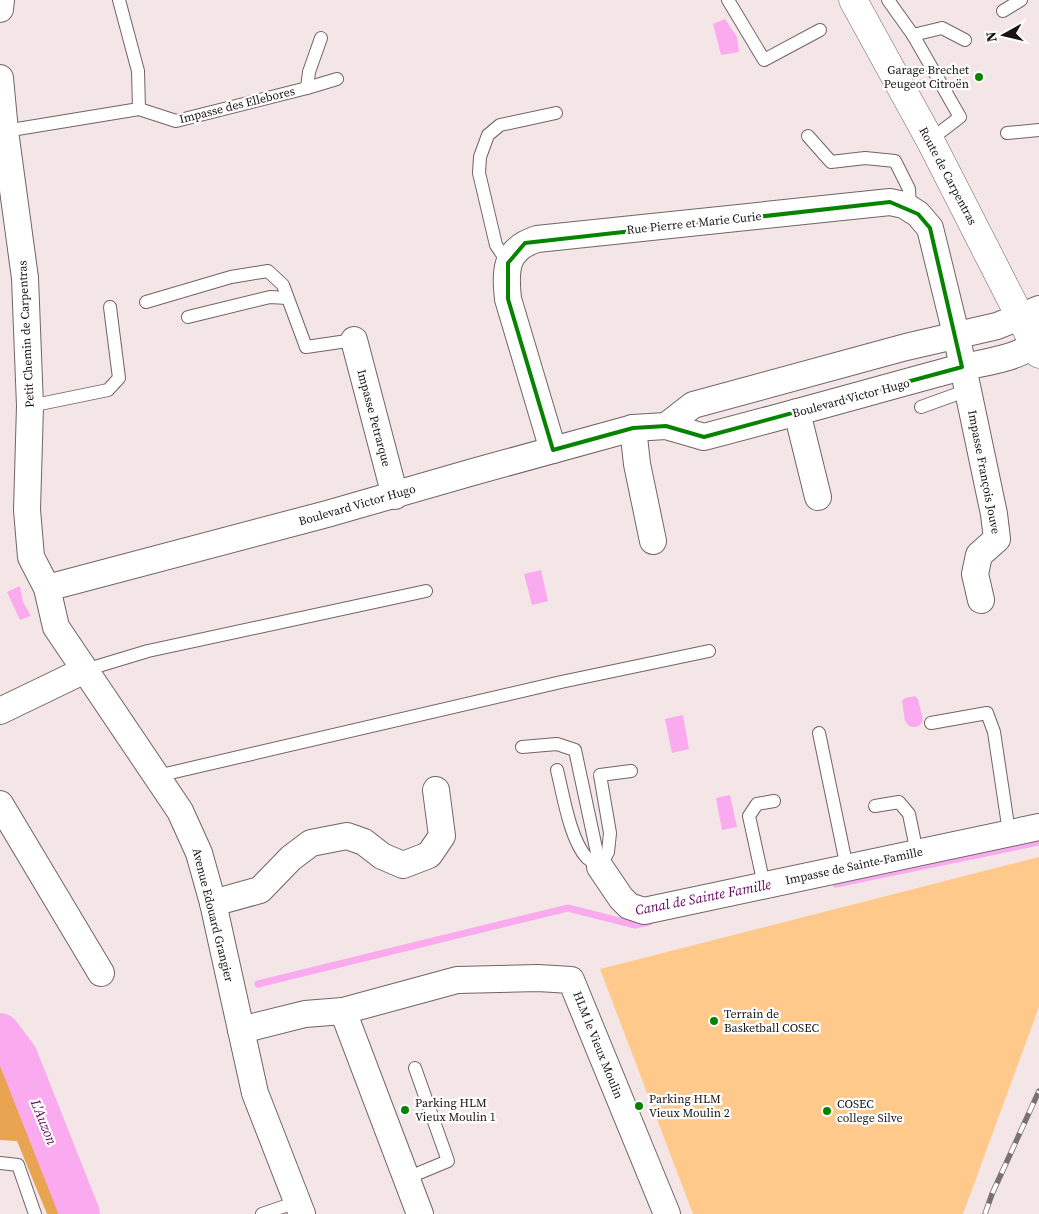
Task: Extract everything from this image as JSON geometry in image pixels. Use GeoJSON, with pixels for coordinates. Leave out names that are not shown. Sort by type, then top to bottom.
{"type":"FeatureCollection","features":[{"type":"Feature","properties":{"kind":"main road","name":"Route de Carpentras"},"geometry":{"type":"LineString","coordinates":[[852,0],[1030,313],[1037,346]]}},
{"type":"Feature","properties":{"kind":"street"},"geometry":{"type":"LineString","coordinates":[[0,9],[1,0]]}},
{"type":"Feature","properties":{"kind":"street","name":"Petit Chemin de Carpentras"},"geometry":{"type":"LineString","coordinates":[[0,78],[4,131],[25,278],[30,406],[27,510],[31,557],[47,588]]}},
{"type":"Feature","properties":{"kind":"street","name":"Rue Pierre et Marie Curie"},"geometry":{"type":"LineString","coordinates":[[508,263],[517,250],[525,243],[537,239],[890,202],[904,205],[918,214],[930,228],[965,378]]}},
{"type":"Feature","properties":{"kind":"street"},"geometry":{"type":"LineString","coordinates":[[508,263],[506,279],[508,298],[553,450]]}},
{"type":"Feature","properties":{"kind":"street"},"geometry":{"type":"LineString","coordinates":[[666,426],[693,405],[956,334],[997,326],[1030,313]]}},
{"type":"Feature","properties":{"kind":"street","name":"Impasse Petrarque"},"geometry":{"type":"LineString","coordinates":[[354,340],[394,496]]}},
{"type":"Feature","properties":{"kind":"street","name":"Boulevard Victor Hugo"},"geometry":{"type":"LineString","coordinates":[[47,588],[394,496],[633,428],[666,426],[704,436],[797,412],[965,378],[1037,346]]}},
{"type":"Feature","properties":{"kind":"street","name":"Impasse François Jouve"},"geometry":{"type":"LineString","coordinates":[[965,378],[994,514],[997,539],[979,555],[975,574],[981,600]]}},
{"type":"Feature","properties":{"kind":"street"},"geometry":{"type":"LineString","coordinates":[[797,412],[818,497]]}},
{"type":"Feature","properties":{"kind":"street"},"geometry":{"type":"LineString","coordinates":[[633,428],[637,464],[653,541]]}},
{"type":"Feature","properties":{"kind":"street","name":"Avenue Edouard Grangier"},"geometry":{"type":"LineString","coordinates":[[47,588],[56,627],[158,776],[180,811],[199,853],[213,903],[255,1093],[300,1208]]}},
{"type":"Feature","properties":{"kind":"street"},"geometry":{"type":"LineString","coordinates":[[0,712],[85,670]]}},
{"type":"Feature","properties":{"kind":"street"},"geometry":{"type":"LineString","coordinates":[[213,903],[260,890],[291,858],[311,843],[348,836],[364,842],[382,856],[403,865],[429,855],[442,836],[436,790]]}},
{"type":"Feature","properties":{"kind":"street"},"geometry":{"type":"LineString","coordinates":[[0,804],[101,973]]}},
{"type":"Feature","properties":{"kind":"street","name":"Impasse de Sainte-Famille"},"geometry":{"type":"LineString","coordinates":[[600,867],[621,898],[629,906],[644,911],[1039,827]]}},
{"type":"Feature","properties":{"kind":"street","name":"HLM le Vieux Moulin"},"geometry":{"type":"LineString","coordinates":[[241,1030],[305,1014],[343,1011],[457,980],[538,978],[571,980],[667,1214]]}},
{"type":"Feature","properties":{"kind":"street"},"geometry":{"type":"LineString","coordinates":[[343,1011],[420,1214]]}},
{"type":"Feature","properties":{"kind":"lane"},"geometry":{"type":"LineString","coordinates":[[119,0],[138,70],[139,109]]}},
{"type":"Feature","properties":{"kind":"lane"},"geometry":{"type":"LineString","coordinates":[[728,0],[764,60],[820,30]]}},
{"type":"Feature","properties":{"kind":"lane"},"geometry":{"type":"LineString","coordinates":[[888,0],[913,36],[960,118],[930,140]]}},
{"type":"Feature","properties":{"kind":"lane"},"geometry":{"type":"LineString","coordinates":[[1003,11],[1021,0]]}},
{"type":"Feature","properties":{"kind":"lane"},"geometry":{"type":"LineString","coordinates":[[913,36],[942,28],[965,40]]}},
{"type":"Feature","properties":{"kind":"lane","name":"Impasse des Ellebores"},"geometry":{"type":"LineString","coordinates":[[307,88],[321,38]]}},
{"type":"Feature","properties":{"kind":"lane","name":"Impasse des Ellebores"},"geometry":{"type":"LineString","coordinates":[[4,131],[139,109],[176,121],[337,79]]}},
{"type":"Feature","properties":{"kind":"lane"},"geometry":{"type":"LineString","coordinates":[[508,263],[496,246],[479,173],[480,156],[488,135],[500,125],[556,113]]}},
{"type":"Feature","properties":{"kind":"lane"},"geometry":{"type":"LineString","coordinates":[[1007,133],[1039,130]]}},
{"type":"Feature","properties":{"kind":"lane"},"geometry":{"type":"LineString","coordinates":[[808,136],[830,162],[865,158],[895,161],[909,189],[910,209]]}},
{"type":"Feature","properties":{"kind":"lane"},"geometry":{"type":"LineString","coordinates":[[146,302],[231,277],[268,271],[283,285],[306,347],[354,340]]}},
{"type":"Feature","properties":{"kind":"lane"},"geometry":{"type":"LineString","coordinates":[[188,317],[270,297],[287,298]]}},
{"type":"Feature","properties":{"kind":"lane"},"geometry":{"type":"LineString","coordinates":[[30,406],[108,390],[119,378],[110,307]]}},
{"type":"Feature","properties":{"kind":"lane"},"geometry":{"type":"LineString","coordinates":[[921,406],[965,378]]}},
{"type":"Feature","properties":{"kind":"lane"},"geometry":{"type":"LineString","coordinates":[[85,670],[148,651],[426,591]]}},
{"type":"Feature","properties":{"kind":"lane"},"geometry":{"type":"LineString","coordinates":[[158,776],[561,682],[709,650]]}},
{"type":"Feature","properties":{"kind":"lane"},"geometry":{"type":"LineString","coordinates":[[931,723],[987,713],[994,732],[1009,832]]}},
{"type":"Feature","properties":{"kind":"lane"},"geometry":{"type":"LineString","coordinates":[[818,733],[847,868]]}},
{"type":"Feature","properties":{"kind":"lane"},"geometry":{"type":"LineString","coordinates":[[522,747],[557,744],[575,750],[600,867]]}},
{"type":"Feature","properties":{"kind":"lane"},"geometry":{"type":"LineString","coordinates":[[557,770],[579,846],[587,858],[600,867]]}},
{"type":"Feature","properties":{"kind":"lane"},"geometry":{"type":"LineString","coordinates":[[600,867],[608,852],[610,833],[600,775],[632,770]]}},
{"type":"Feature","properties":{"kind":"lane"},"geometry":{"type":"LineString","coordinates":[[764,885],[749,816],[757,804],[774,801]]}},
{"type":"Feature","properties":{"kind":"lane"},"geometry":{"type":"LineString","coordinates":[[875,806],[899,802],[909,814],[916,853]]}},
{"type":"Feature","properties":{"kind":"lane"},"geometry":{"type":"LineString","coordinates":[[407,1178],[448,1161],[414,1068]]}},
{"type":"Feature","properties":{"kind":"lane"},"geometry":{"type":"LineString","coordinates":[[0,1163],[18,1165],[35,1214]]}},
{"type":"Feature","properties":{"kind":"lane"},"geometry":{"type":"LineString","coordinates":[[262,1214],[300,1208]]}},
{"type":"Feature","properties":{"kind":"highlighted area"},"geometry":{"type":"Polygon","coordinates":[[[890,202],[918,214],[930,228],[962,367],[704,437],[666,426],[633,428],[553,450],[508,299],[508,263],[525,243],[890,202]]]}},
{"type":"Feature","properties":{"kind":"shaded area"},"geometry":{"type":"Polygon","coordinates":[[[725,19],[737,37],[739,52],[721,55],[713,24],[725,19]]]}},
{"type":"Feature","properties":{"kind":"shaded area"},"geometry":{"type":"Polygon","coordinates":[[[541,570],[548,601],[532,605],[524,574],[541,570]]]}},
{"type":"Feature","properties":{"kind":"shaded area"},"geometry":{"type":"Polygon","coordinates":[[[20,586],[23,602],[31,616],[20,620],[7,592],[20,586]]]}},
{"type":"Feature","properties":{"kind":"shaded area"},"geometry":{"type":"Polygon","coordinates":[[[915,696],[918,699],[923,720],[919,726],[914,727],[909,726],[905,721],[902,701],[905,698],[915,696]]]}},
{"type":"Feature","properties":{"kind":"shaded area"},"geometry":{"type":"Polygon","coordinates":[[[683,715],[689,749],[672,753],[665,719],[683,715]]]}},
{"type":"Feature","properties":{"kind":"shaded area"},"geometry":{"type":"Polygon","coordinates":[[[730,795],[737,827],[722,830],[716,798],[730,795]]]}},
{"type":"Feature","properties":{"kind":"shaded area","name":"COSEC college Silve"},"geometry":{"type":"Polygon","coordinates":[[[1039,857],[1039,1007],[963,1214],[693,1214],[600,969],[1039,857]]]}},
{"type":"Feature","properties":{"kind":"shaded area"},"geometry":{"type":"Polygon","coordinates":[[[0,1040],[15,1060],[76,1214],[47,1214],[17,1141],[0,1140],[0,1040]]]}},
{"type":"Feature","properties":{"kind":"waterway","name":"Canal de Sainte Famille"},"geometry":{"type":"LineString","coordinates":[[836,884],[1039,842]]}},
{"type":"Feature","properties":{"kind":"waterway","name":"Canal de Sainte Famille"},"geometry":{"type":"LineString","coordinates":[[258,984],[568,908],[635,925],[649,922]]}},
{"type":"Feature","properties":{"kind":"waterway","name":"L'Auzon"},"geometry":{"type":"LineString","coordinates":[[0,1033],[18,1057],[80,1214]]}},
{"type":"Feature","properties":{"kind":"railway"},"geometry":{"type":"LineString","coordinates":[[985,1214],[992,1194],[1039,1091]]}},
{"type":"Feature","properties":{"kind":"place","name":"Garage Brechet Peugeot Citroën"},"geometry":{"type":"Point","coordinates":[979,77]}},
{"type":"Feature","properties":{"kind":"place","name":"Terrain de Basketball COSEC"},"geometry":{"type":"Point","coordinates":[714,1021]}},
{"type":"Feature","properties":{"kind":"place","name":"Parking HLM Vieux Moulin 2"},"geometry":{"type":"Point","coordinates":[639,1106]}},
{"type":"Feature","properties":{"kind":"place","name":"Parking HLM Vieux Moulin 1"},"geometry":{"type":"Point","coordinates":[405,1110]}},
{"type":"Feature","properties":{"kind":"place","name":"COSEC college Silve"},"geometry":{"type":"Point","coordinates":[827,1111]}}]}
